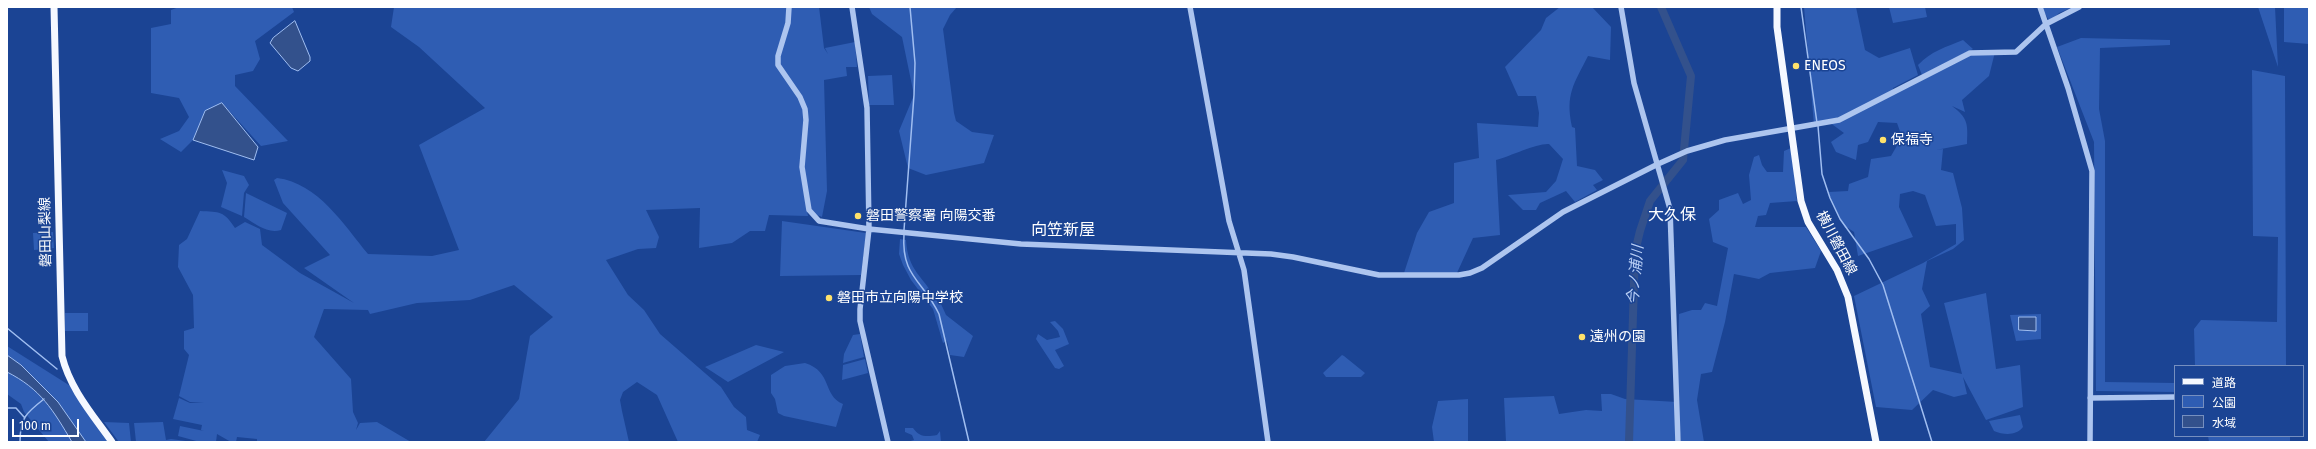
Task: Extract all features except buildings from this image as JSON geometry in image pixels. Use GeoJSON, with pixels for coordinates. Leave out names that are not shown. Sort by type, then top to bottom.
{"type":"FeatureCollection","features":[{"type":"Feature","properties":{"kind":"main road","name":"磐田山梨線"},"geometry":{"type":"LineString","coordinates":[[54,7],[62,356],[66,373],[72,384],[112,442]]}},
{"type":"Feature","properties":{"kind":"main road","name":"横川磐田線"},"geometry":{"type":"LineString","coordinates":[[1777,7],[1777,27],[1801,201],[1808,222],[1839,274],[1848,297],[1876,442]]}},
{"type":"Feature","properties":{"kind":"street"},"geometry":{"type":"LineString","coordinates":[[789,7],[788,23],[777,61],[783,75],[800,97],[806,114],[802,167],[809,210],[819,221],[869,229],[1021,244],[1237,252],[1293,257],[1379,275],[1459,275],[1470,273],[1482,268],[1563,212],[1658,164],[1688,151],[1725,140],[1822,124],[1853,115],[1970,53],[2016,52],[2046,24],[2079,7]]}},
{"type":"Feature","properties":{"kind":"street"},"geometry":{"type":"LineString","coordinates":[[852,7],[866,94],[869,229],[860,321],[888,442]]}},
{"type":"Feature","properties":{"kind":"street"},"geometry":{"type":"LineString","coordinates":[[1190,7],[1230,221],[1237,252],[1244,270],[1268,442]]}},
{"type":"Feature","properties":{"kind":"street"},"geometry":{"type":"LineString","coordinates":[[1621,7],[1634,83],[1665,188],[1671,221],[1678,442]]}},
{"type":"Feature","properties":{"kind":"street"},"geometry":{"type":"LineString","coordinates":[[2040,7],[2072,102],[2092,170],[2090,442]]}},
{"type":"Feature","properties":{"kind":"street"},"geometry":{"type":"LineString","coordinates":[[2090,398],[2174,397]]}},
{"type":"Feature","properties":{"kind":"green space"},"geometry":{"type":"Polygon","coordinates":[[[179,7],[292,7],[294,12],[255,41],[260,59],[253,71],[235,75],[235,86],[288,141],[261,146],[222,103],[205,111],[193,140],[181,152],[160,139],[179,131],[189,117],[179,98],[151,93],[151,28],[171,24],[171,10],[179,7]]]}},
{"type":"Feature","properties":{"kind":"green space"},"geometry":{"type":"Polygon","coordinates":[[[394,7],[819,7],[824,48],[828,54],[825,48],[855,42],[857,67],[846,67],[847,76],[824,80],[827,191],[822,217],[807,211],[808,216],[769,215],[765,231],[750,231],[732,243],[699,248],[700,208],[646,210],[659,237],[656,248],[638,249],[606,260],[628,295],[644,310],[660,334],[721,387],[734,407],[746,417],[747,430],[760,435],[757,442],[678,442],[657,395],[637,382],[623,392],[620,400],[629,442],[484,442],[519,399],[530,336],[553,317],[514,285],[470,300],[417,303],[370,314],[368,310],[324,309],[314,337],[351,379],[353,412],[358,423],[356,430],[360,423],[377,422],[411,442],[257,442],[257,439],[237,437],[236,442],[231,442],[217,434],[216,442],[200,442],[178,436],[180,426],[204,431],[201,430],[202,425],[173,419],[179,398],[190,403],[204,402],[190,402],[179,396],[189,355],[184,349],[184,331],[194,328],[193,295],[178,267],[179,245],[187,239],[200,211],[217,212],[224,215],[235,228],[245,222],[260,229],[262,245],[300,273],[354,303],[304,268],[330,255],[283,203],[274,180],[277,178],[292,182],[305,188],[329,207],[368,254],[432,256],[459,250],[419,145],[485,108],[419,47],[391,27],[394,7]]]}},
{"type":"Feature","properties":{"kind":"green space"},"geometry":{"type":"Polygon","coordinates":[[[869,7],[957,7],[950,15],[943,29],[954,113],[956,121],[972,132],[994,135],[984,163],[926,175],[908,168],[899,131],[914,95],[902,37],[872,14],[869,7]]]}},
{"type":"Feature","properties":{"kind":"green space"},"geometry":{"type":"Polygon","coordinates":[[[1560,7],[1592,7],[1611,27],[1610,60],[1588,56],[1575,82],[1570,97],[1570,116],[1572,127],[1575,128],[1577,166],[1595,170],[1603,180],[1593,185],[1597,190],[1575,202],[1566,191],[1540,203],[1536,210],[1523,210],[1508,195],[1546,192],[1556,181],[1563,159],[1549,144],[1544,144],[1496,160],[1500,235],[1473,238],[1456,275],[1403,276],[1417,233],[1429,212],[1454,203],[1454,163],[1479,158],[1477,123],[1538,127],[1539,113],[1536,96],[1518,96],[1505,67],[1541,30],[1546,18],[1560,7]]]}},
{"type":"Feature","properties":{"kind":"green space"},"geometry":{"type":"Polygon","coordinates":[[[1804,7],[1856,7],[1865,50],[1879,58],[1910,48],[1918,75],[1893,88],[1892,93],[1968,53],[1995,52],[1989,76],[1962,100],[1965,112],[1952,106],[1961,114],[1966,122],[1967,144],[1936,150],[1943,149],[1941,170],[1953,173],[1962,208],[1964,240],[1953,249],[1927,261],[1922,289],[1930,306],[1921,314],[1930,367],[1962,374],[1944,303],[1986,293],[1996,369],[2020,365],[2023,407],[1986,420],[1963,377],[1967,394],[1954,397],[1933,390],[1912,410],[1876,407],[1854,296],[1923,263],[1956,244],[1956,224],[1936,226],[1925,195],[1913,191],[1900,194],[1899,207],[1913,237],[1858,256],[1854,232],[1848,228],[1845,228],[1830,198],[1829,192],[1848,191],[1849,184],[1868,177],[1871,159],[1891,156],[1902,137],[1897,123],[1878,122],[1868,142],[1858,145],[1856,160],[1836,152],[1831,142],[1844,133],[1829,122],[1814,125],[1804,7]]]}},
{"type":"Feature","properties":{"kind":"green space"},"geometry":{"type":"Polygon","coordinates":[[[1889,7],[1925,7],[1927,17],[1893,23],[1889,7]]]}},
{"type":"Feature","properties":{"kind":"green space"},"geometry":{"type":"Polygon","coordinates":[[[2041,7],[2073,7],[2059,13],[2050,22],[2041,7]]]}},
{"type":"Feature","properties":{"kind":"green space"},"geometry":{"type":"Polygon","coordinates":[[[2258,7],[2275,7],[2278,67],[2258,7]]]}},
{"type":"Feature","properties":{"kind":"green space"},"geometry":{"type":"Polygon","coordinates":[[[2284,7],[2309,7],[2309,44],[2284,42],[2284,7]]]}},
{"type":"Feature","properties":{"kind":"green space"},"geometry":{"type":"Polygon","coordinates":[[[2081,38],[2170,40],[2170,45],[2100,48],[2099,109],[2105,141],[2105,382],[2174,383],[2174,392],[2096,391],[2094,142],[2057,47],[2081,38]]]}},
{"type":"Feature","properties":{"kind":"green space"},"geometry":{"type":"Polygon","coordinates":[[[1963,40],[1973,49],[1922,75],[1918,65],[1923,60],[1939,50],[1963,40]]]}},
{"type":"Feature","properties":{"kind":"green space"},"geometry":{"type":"Polygon","coordinates":[[[2252,70],[2285,76],[2286,365],[2195,365],[2194,329],[2201,320],[2277,322],[2278,237],[2253,236],[2252,70]]]}},
{"type":"Feature","properties":{"kind":"green space"},"geometry":{"type":"Polygon","coordinates":[[[892,75],[894,105],[869,105],[868,76],[892,75]]]}},
{"type":"Feature","properties":{"kind":"green space"},"geometry":{"type":"Polygon","coordinates":[[[1791,148],[1797,201],[1770,203],[1766,215],[1758,216],[1755,227],[1806,227],[1821,251],[1815,268],[1770,273],[1759,279],[1734,274],[1725,322],[1712,372],[1701,374],[1697,400],[1704,442],[1681,442],[1677,408],[1677,442],[1506,442],[1504,398],[1554,396],[1559,414],[1586,410],[1602,411],[1601,394],[1611,394],[1625,399],[1677,402],[1679,314],[1692,310],[1701,310],[1705,303],[1717,306],[1728,248],[1713,242],[1709,219],[1719,210],[1719,200],[1738,193],[1743,204],[1751,200],[1749,175],[1754,157],[1759,155],[1762,165],[1767,172],[1783,172],[1784,151],[1791,148]]]}},
{"type":"Feature","properties":{"kind":"green space"},"geometry":{"type":"Polygon","coordinates":[[[222,170],[244,176],[249,185],[244,193],[242,216],[221,207],[227,183],[222,170]]]}},
{"type":"Feature","properties":{"kind":"green space"},"geometry":{"type":"Polygon","coordinates":[[[246,193],[287,213],[281,230],[271,231],[244,217],[246,193]]]}},
{"type":"Feature","properties":{"kind":"green space"},"geometry":{"type":"Polygon","coordinates":[[[782,221],[866,233],[861,275],[780,276],[782,221]]]}},
{"type":"Feature","properties":{"kind":"green space"},"geometry":{"type":"Polygon","coordinates":[[[53,232],[54,248],[34,250],[33,233],[53,232]]]}},
{"type":"Feature","properties":{"kind":"green space"},"geometry":{"type":"Polygon","coordinates":[[[900,239],[906,240],[907,251],[913,266],[936,300],[941,304],[946,315],[973,336],[964,357],[950,355],[947,341],[943,343],[933,309],[911,280],[903,265],[899,254],[900,239]]]}},
{"type":"Feature","properties":{"kind":"green space"},"geometry":{"type":"Polygon","coordinates":[[[65,313],[88,313],[88,331],[65,331],[65,313]]]}},
{"type":"Feature","properties":{"kind":"green space"},"geometry":{"type":"Polygon","coordinates":[[[2041,314],[2041,339],[2016,341],[2010,315],[2041,314]]]}},
{"type":"Feature","properties":{"kind":"green space"},"geometry":{"type":"Polygon","coordinates":[[[1055,321],[1063,329],[1069,344],[1055,350],[1064,366],[1059,369],[1055,368],[1036,339],[1038,334],[1047,340],[1060,337],[1058,331],[1050,322],[1055,321]]]}},
{"type":"Feature","properties":{"kind":"green space"},"geometry":{"type":"Polygon","coordinates":[[[860,334],[864,357],[843,363],[844,354],[853,335],[860,334]]]}},
{"type":"Feature","properties":{"kind":"green space"},"geometry":{"type":"Polygon","coordinates":[[[756,345],[784,352],[728,382],[705,367],[756,345]]]}},
{"type":"Feature","properties":{"kind":"green space"},"geometry":{"type":"Polygon","coordinates":[[[7,346],[72,387],[111,442],[49,442],[24,412],[21,404],[7,394],[7,346]]]}},
{"type":"Feature","properties":{"kind":"green space"},"geometry":{"type":"Polygon","coordinates":[[[1342,355],[1365,373],[1361,377],[1326,377],[1323,373],[1342,355]]]}},
{"type":"Feature","properties":{"kind":"green space"},"geometry":{"type":"Polygon","coordinates":[[[865,359],[868,373],[842,380],[843,365],[865,359]]]}},
{"type":"Feature","properties":{"kind":"green space"},"geometry":{"type":"Polygon","coordinates":[[[805,363],[814,367],[820,372],[832,395],[836,400],[843,404],[836,427],[784,416],[778,413],[775,399],[771,393],[771,375],[785,366],[805,363]]]}},
{"type":"Feature","properties":{"kind":"green space"},"geometry":{"type":"Polygon","coordinates":[[[1468,399],[1468,442],[1434,442],[1432,427],[1438,401],[1468,399]]]}},
{"type":"Feature","properties":{"kind":"green space"},"geometry":{"type":"Polygon","coordinates":[[[2020,415],[2023,427],[2017,432],[2010,434],[1994,431],[1989,421],[2020,415]]]}},
{"type":"Feature","properties":{"kind":"green space"},"geometry":{"type":"Polygon","coordinates":[[[104,422],[129,423],[131,442],[119,442],[104,422]]]}},
{"type":"Feature","properties":{"kind":"green space"},"geometry":{"type":"Polygon","coordinates":[[[163,422],[166,440],[171,439],[193,442],[136,442],[134,423],[163,422]]]}},
{"type":"Feature","properties":{"kind":"green space"},"geometry":{"type":"Polygon","coordinates":[[[905,428],[913,428],[920,435],[926,436],[937,435],[940,431],[941,442],[907,442],[914,440],[912,435],[905,432],[905,428]]]}},
{"type":"Feature","properties":{"kind":"green space"},"geometry":{"type":"Polygon","coordinates":[[[2208,437],[2290,437],[2290,442],[2209,442],[2208,437]]]}},
{"type":"Feature","properties":{"kind":"water"},"geometry":{"type":"Polygon","coordinates":[[[295,21],[310,57],[310,61],[298,71],[291,68],[270,43],[273,38],[295,21]]]}},
{"type":"Feature","properties":{"kind":"water"},"geometry":{"type":"Polygon","coordinates":[[[222,103],[258,147],[254,160],[193,140],[205,111],[222,103]]]}},
{"type":"Feature","properties":{"kind":"water"},"geometry":{"type":"Polygon","coordinates":[[[2019,317],[2036,317],[2036,331],[2019,330],[2019,317]]]}},
{"type":"Feature","properties":{"kind":"water"},"geometry":{"type":"Polygon","coordinates":[[[7,355],[21,365],[58,402],[86,442],[72,442],[59,420],[45,401],[29,386],[7,372],[7,355]]]}},
{"type":"Feature","properties":{"kind":"waterway"},"geometry":{"type":"LineString","coordinates":[[904,230],[915,63],[910,7]]}},
{"type":"Feature","properties":{"kind":"waterway","name":"今ノ浦川"},"geometry":{"type":"LineString","coordinates":[[1629,442],[1635,252],[1650,201],[1683,160],[1691,76],[1661,7]]}},
{"type":"Feature","properties":{"kind":"waterway"},"geometry":{"type":"LineString","coordinates":[[1801,7],[1817,123]]}},
{"type":"Feature","properties":{"kind":"waterway"},"geometry":{"type":"LineString","coordinates":[[1818,126],[1822,174],[1830,198],[1840,219],[1869,259],[1883,285],[1932,442]]}},
{"type":"Feature","properties":{"kind":"waterway"},"geometry":{"type":"LineString","coordinates":[[904,234],[906,260],[914,277],[939,314],[969,442]]}},
{"type":"Feature","properties":{"kind":"waterway"},"geometry":{"type":"LineString","coordinates":[[7,328],[57,369]]}},
{"type":"Feature","properties":{"kind":"waterway"},"geometry":{"type":"LineString","coordinates":[[20,442],[21,427],[25,417],[28,412],[44,399]]}},
{"type":"Feature","properties":{"kind":"waterway"},"geometry":{"type":"LineString","coordinates":[[7,408],[16,408],[24,417]]}},
{"type":"Feature","properties":{"kind":"place","name":"ENEOS"},"geometry":{"type":"Point","coordinates":[1796,66]}},
{"type":"Feature","properties":{"kind":"place","name":"保福寺"},"geometry":{"type":"Point","coordinates":[1883,140]}},
{"type":"Feature","properties":{"kind":"place","name":"磐田警察署 向陽交番"},"geometry":{"type":"Point","coordinates":[858,216]}},
{"type":"Feature","properties":{"kind":"place","name":"磐田市立向陽中学校"},"geometry":{"type":"Point","coordinates":[829,298]}},
{"type":"Feature","properties":{"kind":"place","name":"遠州の園"},"geometry":{"type":"Point","coordinates":[1582,337]}},
{"type":"Feature","properties":{"kind":"district","name":"大久保"},"geometry":{"type":"Point","coordinates":[1672,216]}},
{"type":"Feature","properties":{"kind":"district","name":"向笠新屋"},"geometry":{"type":"Point","coordinates":[1063,231]}}]}
